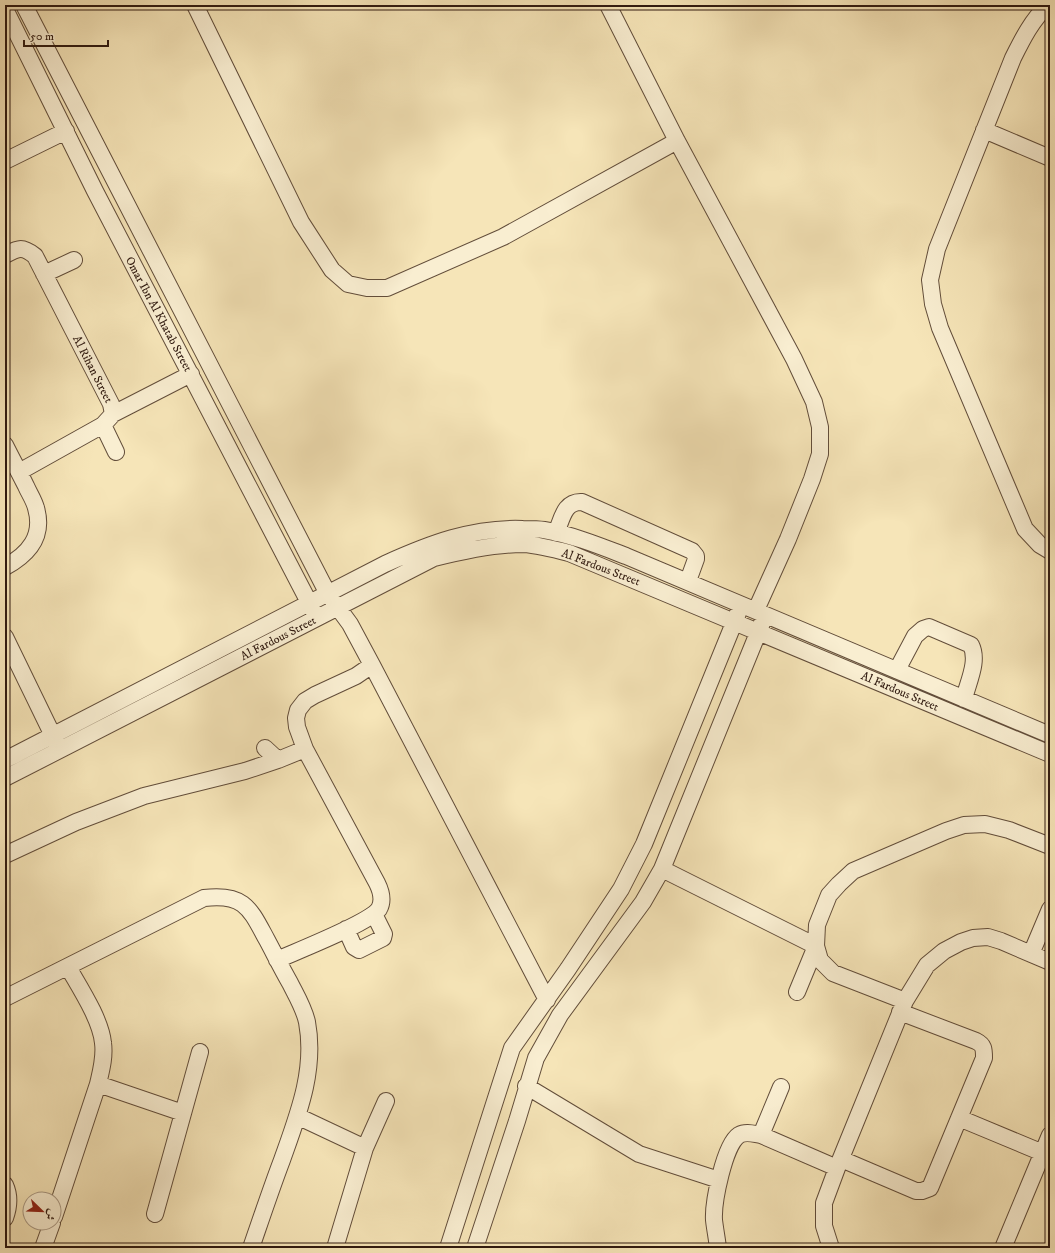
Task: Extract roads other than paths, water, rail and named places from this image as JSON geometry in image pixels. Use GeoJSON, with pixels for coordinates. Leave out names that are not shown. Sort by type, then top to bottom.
{"type":"FeatureCollection","features":[{"type":"Feature","properties":{"kind":"street","name":"Omar Ibn Al Khatab Street"},"geometry":{"type":"LineString","coordinates":[[24,5],[328,594],[350,624],[546,1000]]}},
{"type":"Feature","properties":{"kind":"street"},"geometry":{"type":"LineString","coordinates":[[195,5],[301,222],[332,270],[348,284],[367,288],[387,288],[503,237],[677,141]]}},
{"type":"Feature","properties":{"kind":"street"},"geometry":{"type":"LineString","coordinates":[[475,1248],[517,1122],[526,1086],[536,1058],[560,1015],[643,902],[662,869],[758,632],[761,612],[812,479],[820,454],[820,427],[814,402],[794,359],[677,141],[608,5]]}},
{"type":"Feature","properties":{"kind":"street"},"geometry":{"type":"LineString","coordinates":[[1048,5],[1038,14],[1025,34],[1014,58],[937,249],[930,280],[933,304],[940,328],[1025,528],[1040,545],[1050,551]]}},
{"type":"Feature","properties":{"kind":"street","name":"Omar Ibn Al Khatab Street"},"geometry":{"type":"LineString","coordinates":[[5,9],[124,246],[317,618]]}},
{"type":"Feature","properties":{"kind":"street"},"geometry":{"type":"LineString","coordinates":[[984,130],[1050,158]]}},
{"type":"Feature","properties":{"kind":"street"},"geometry":{"type":"LineString","coordinates":[[5,161],[66,131]]}},
{"type":"Feature","properties":{"kind":"street"},"geometry":{"type":"LineString","coordinates":[[124,246],[142,236]]}},
{"type":"Feature","properties":{"kind":"street","name":"Al Rihan Street"},"geometry":{"type":"LineString","coordinates":[[5,255],[19,249],[26,249],[35,256],[111,404],[108,420],[116,452]]}},
{"type":"Feature","properties":{"kind":"street"},"geometry":{"type":"LineString","coordinates":[[44,274],[74,260]]}},
{"type":"Feature","properties":{"kind":"street"},"geometry":{"type":"LineString","coordinates":[[18,472],[191,374]]}},
{"type":"Feature","properties":{"kind":"street"},"geometry":{"type":"LineString","coordinates":[[5,445],[36,506],[39,522],[38,533],[34,542],[15,562],[5,567]]}},
{"type":"Feature","properties":{"kind":"street"},"geometry":{"type":"LineString","coordinates":[[556,533],[566,509],[573,503],[582,502],[692,551],[696,556],[696,559],[688,581]]}},
{"type":"Feature","properties":{"kind":"street","name":"Al Fardous Street"},"geometry":{"type":"LineString","coordinates":[[5,760],[416,550],[456,536],[489,530],[513,529],[543,530],[591,542],[688,581],[1050,735]]}},
{"type":"Feature","properties":{"kind":"street","name":"Al Fardous Street"},"geometry":{"type":"LineString","coordinates":[[5,778],[434,558],[464,550],[523,544],[569,553],[1050,754]]}},
{"type":"Feature","properties":{"kind":"street"},"geometry":{"type":"LineString","coordinates":[[703,609],[710,591]]}},
{"type":"Feature","properties":{"kind":"street"},"geometry":{"type":"LineString","coordinates":[[448,1248],[512,1048],[568,970],[621,889],[644,844],[741,604]]}},
{"type":"Feature","properties":{"kind":"street"},"geometry":{"type":"LineString","coordinates":[[783,643],[790,625]]}},
{"type":"Feature","properties":{"kind":"street"},"geometry":{"type":"LineString","coordinates":[[897,670],[915,636],[923,629],[929,627],[971,645],[974,650],[975,658],[964,699]]}},
{"type":"Feature","properties":{"kind":"street"},"geometry":{"type":"LineString","coordinates":[[5,638],[60,750]]}},
{"type":"Feature","properties":{"kind":"street"},"geometry":{"type":"LineString","coordinates":[[277,960],[346,929],[374,914],[382,901],[382,892],[305,748],[297,727],[296,718],[298,710],[305,701],[356,676],[372,665]]}},
{"type":"Feature","properties":{"kind":"street"},"geometry":{"type":"LineString","coordinates":[[716,667],[720,666],[730,668],[740,677]]}},
{"type":"Feature","properties":{"kind":"street"},"geometry":{"type":"LineString","coordinates":[[143,689],[151,703]]}},
{"type":"Feature","properties":{"kind":"street"},"geometry":{"type":"LineString","coordinates":[[265,748],[278,760]]}},
{"type":"Feature","properties":{"kind":"street"},"geometry":{"type":"LineString","coordinates":[[5,855],[76,822],[144,796],[221,778],[278,760],[305,748]]}},
{"type":"Feature","properties":{"kind":"street"},"geometry":{"type":"LineString","coordinates":[[718,1248],[714,1219],[719,1180],[731,1144],[740,1135],[750,1133],[760,1135],[916,1191],[922,1191],[930,1188],[984,1058],[984,1049],[981,1044],[976,1041],[833,973],[820,960],[816,946],[817,926],[829,895],[853,871],[964,825],[985,824],[1010,830],[1050,846]]}},
{"type":"Feature","properties":{"kind":"street"},"geometry":{"type":"LineString","coordinates":[[662,869],[816,946]]}},
{"type":"Feature","properties":{"kind":"street"},"geometry":{"type":"LineString","coordinates":[[5,998],[204,898],[216,896],[228,897],[242,902],[254,916],[299,1000],[307,1021],[310,1048],[308,1072],[297,1116],[251,1248]]}},
{"type":"Feature","properties":{"kind":"street"},"geometry":{"type":"LineString","coordinates":[[1031,954],[1050,909]]}},
{"type":"Feature","properties":{"kind":"street"},"geometry":{"type":"LineString","coordinates":[[346,929],[354,947],[359,950],[379,941],[383,938],[384,934],[374,914]]}},
{"type":"Feature","properties":{"kind":"street"},"geometry":{"type":"LineString","coordinates":[[831,1248],[824,1226],[824,1203],[902,1006],[927,965],[944,951],[961,942],[973,938],[988,937],[1050,962]]}},
{"type":"Feature","properties":{"kind":"street"},"geometry":{"type":"LineString","coordinates":[[797,992],[816,946]]}},
{"type":"Feature","properties":{"kind":"street"},"geometry":{"type":"LineString","coordinates":[[62,1193],[98,1084],[102,1066],[103,1043],[99,1025],[68,966]]}},
{"type":"Feature","properties":{"kind":"street"},"geometry":{"type":"LineString","coordinates":[[155,1214],[200,1052]]}},
{"type":"Feature","properties":{"kind":"street"},"geometry":{"type":"LineString","coordinates":[[98,1084],[183,1113]]}},
{"type":"Feature","properties":{"kind":"street"},"geometry":{"type":"LineString","coordinates":[[526,1086],[639,1154],[719,1180]]}},
{"type":"Feature","properties":{"kind":"street"},"geometry":{"type":"LineString","coordinates":[[760,1135],[781,1086]]}},
{"type":"Feature","properties":{"kind":"street"},"geometry":{"type":"LineString","coordinates":[[335,1248],[365,1148],[386,1101]]}},
{"type":"Feature","properties":{"kind":"street"},"geometry":{"type":"LineString","coordinates":[[297,1116],[365,1148]]}},
{"type":"Feature","properties":{"kind":"street"},"geometry":{"type":"LineString","coordinates":[[959,1118],[1043,1164]]}},
{"type":"Feature","properties":{"kind":"street"},"geometry":{"type":"LineString","coordinates":[[1003,1248],[1043,1164],[1050,1136]]}},
{"type":"Feature","properties":{"kind":"street"},"geometry":{"type":"LineString","coordinates":[[5,1185],[9,1204],[5,1218]]}},
{"type":"Feature","properties":{"kind":"street"},"geometry":{"type":"LineString","coordinates":[[43,1248],[49,1231]]}}]}
